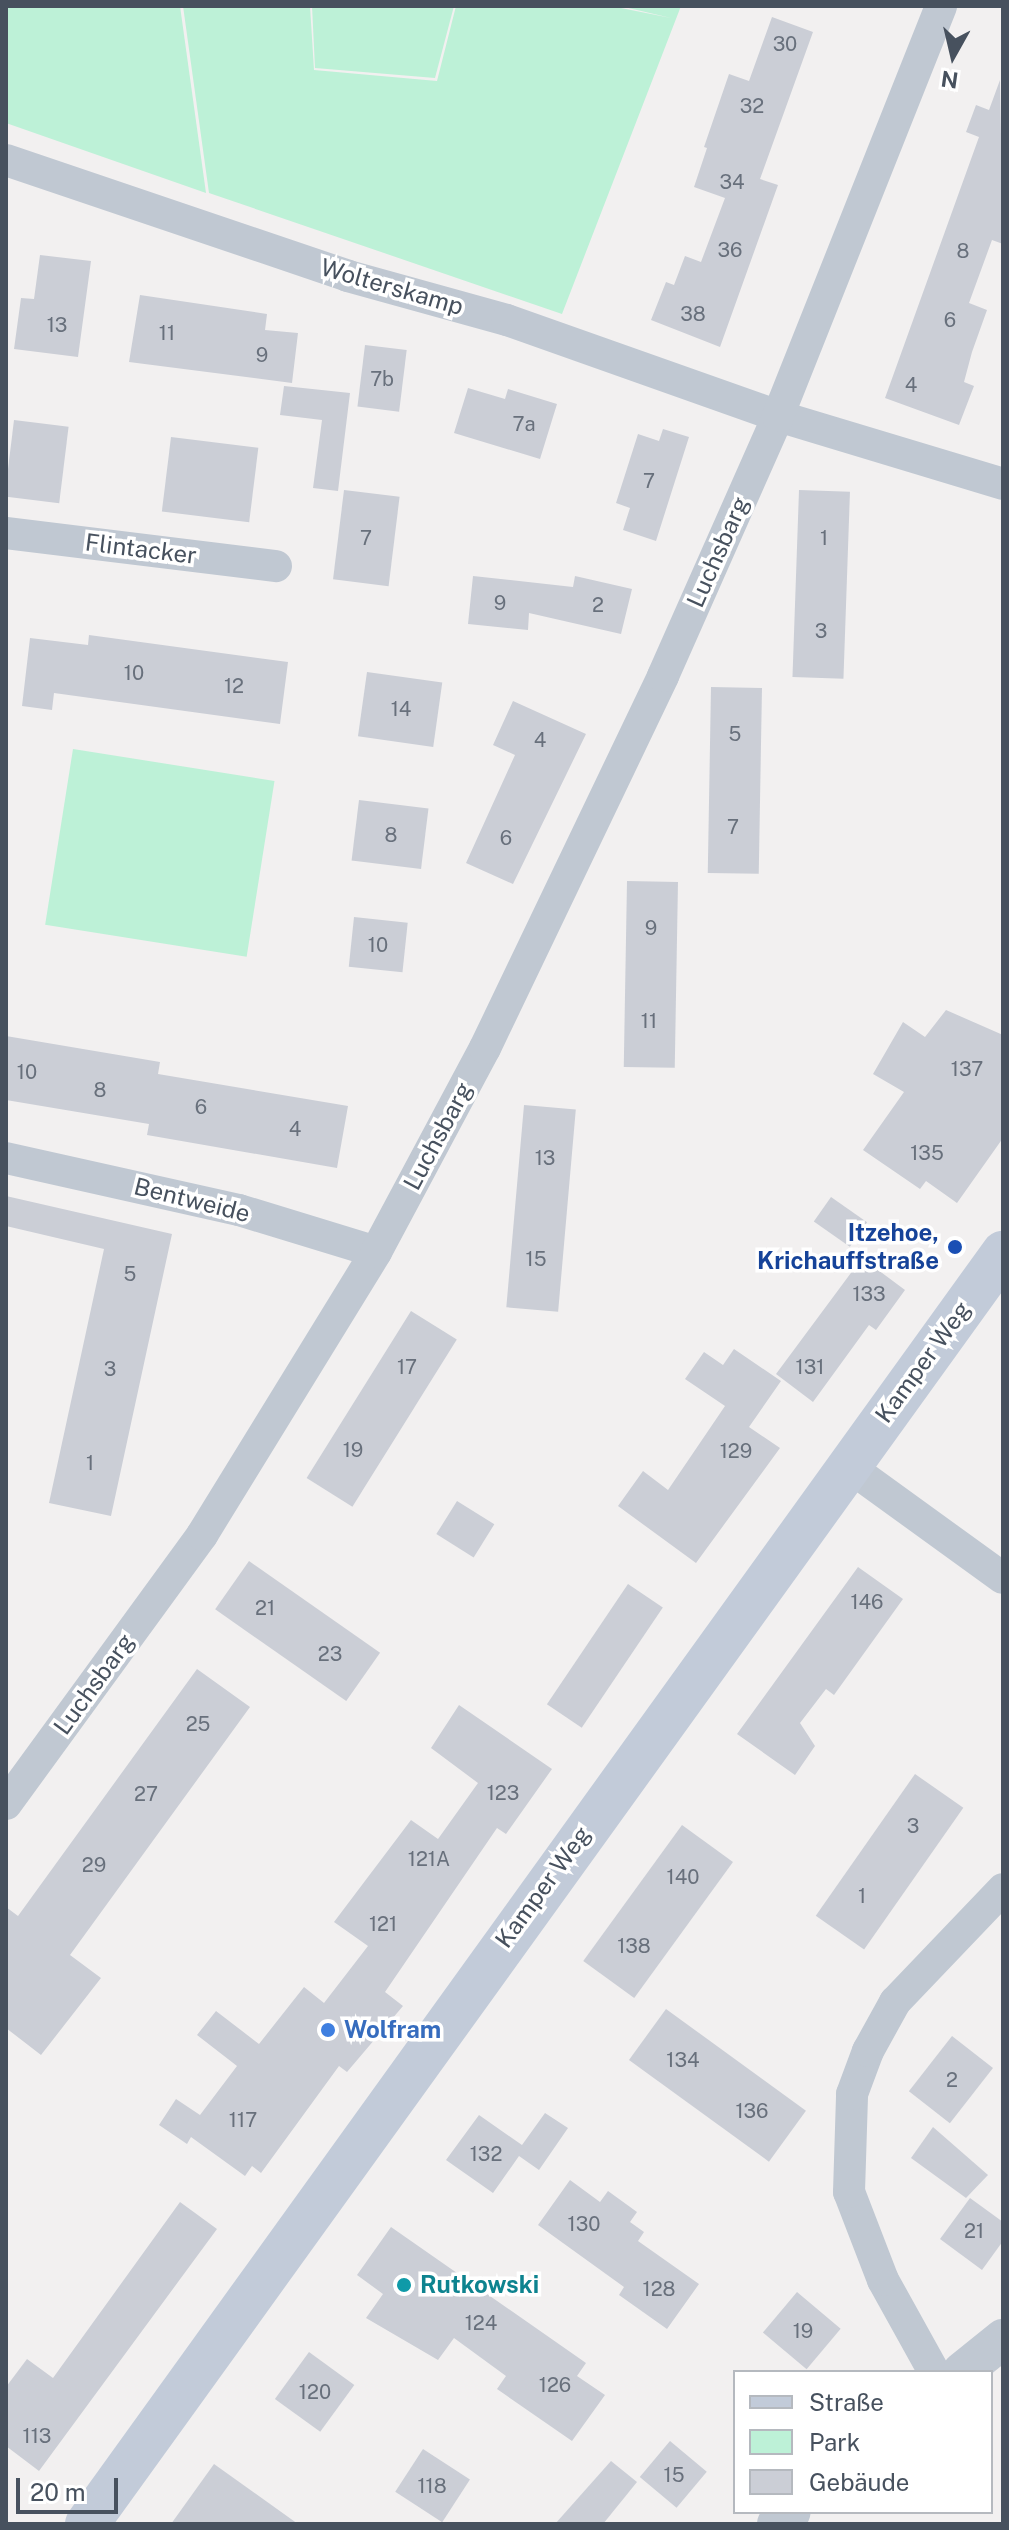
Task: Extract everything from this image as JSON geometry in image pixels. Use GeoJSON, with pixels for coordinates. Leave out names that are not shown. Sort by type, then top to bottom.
{"type":"FeatureCollection","features":[{"type":"Feature","properties":{"kind":"main road","name":"Kamper Weg"},"geometry":{"type":"LineString","coordinates":[[87,2524],[1003,1253]]}},
{"type":"Feature","properties":{"kind":"street"},"geometry":{"type":"LineString","coordinates":[[778,416],[941,6]]}},
{"type":"Feature","properties":{"kind":"street","name":"Wolterskamp"},"geometry":{"type":"LineString","coordinates":[[6,160],[348,276],[507,320],[778,416],[1003,484]]}},
{"type":"Feature","properties":{"kind":"street","name":"Luchsbarg"},"geometry":{"type":"LineString","coordinates":[[6,1804],[202,1535],[376,1252],[509,1000],[663,676],[778,416]]}},
{"type":"Feature","properties":{"kind":"street","name":"Flintacker"},"geometry":{"type":"LineString","coordinates":[[6,533],[276,566]]}},
{"type":"Feature","properties":{"kind":"street","name":"Bentweide"},"geometry":{"type":"LineString","coordinates":[[6,1158],[239,1210],[376,1252]]}},
{"type":"Feature","properties":{"kind":"street"},"geometry":{"type":"LineString","coordinates":[[848,1466],[1003,1578]]}},
{"type":"Feature","properties":{"kind":"street"},"geometry":{"type":"LineString","coordinates":[[933,2370],[883,2280],[849,2192],[852,2094],[868,2051],[895,2002],[1003,1889]]}},
{"type":"Feature","properties":{"kind":"street"},"geometry":{"type":"LineString","coordinates":[[964,2370],[1003,2339]]}},
{"type":"Feature","properties":{"kind":"green space"},"geometry":{"type":"Polygon","coordinates":[[[6,6],[180,6],[206,193],[6,123],[6,6]]]}},
{"type":"Feature","properties":{"kind":"green space"},"geometry":{"type":"Polygon","coordinates":[[[183,6],[310,6],[314,70],[437,81],[456,6],[611,6],[671,18],[620,6],[681,6],[562,314],[209,193],[183,6]]]}},
{"type":"Feature","properties":{"kind":"green space"},"geometry":{"type":"Polygon","coordinates":[[[312,6],[454,6],[435,78],[315,68],[312,6]]]}},
{"type":"Feature","properties":{"kind":"green space"},"geometry":{"type":"Polygon","coordinates":[[[73,749],[274,781],[247,957],[45,925],[73,749]]]}},
{"type":"Feature","properties":{"kind":"building"},"geometry":{"type":"Polygon","coordinates":[[[772,17],[813,32],[760,179],[778,185],[720,347],[651,320],[666,282],[674,285],[685,256],[701,262],[725,198],[694,187],[707,148],[704,147],[729,74],[749,81],[772,17]]]}},
{"type":"Feature","properties":{"kind":"building"},"geometry":{"type":"Polygon","coordinates":[[[1000,80],[1003,244],[992,240],[969,303],[987,310],[964,382],[974,386],[959,425],[885,398],[979,137],[966,132],[976,105],[989,110],[1000,80]]]}},
{"type":"Feature","properties":{"kind":"building"},"geometry":{"type":"Polygon","coordinates":[[[40,255],[91,261],[78,357],[14,349],[21,298],[34,299],[40,255]]]}},
{"type":"Feature","properties":{"kind":"building"},"geometry":{"type":"Polygon","coordinates":[[[140,295],[267,314],[265,330],[298,333],[292,383],[129,362],[140,295]]]}},
{"type":"Feature","properties":{"kind":"building"},"geometry":{"type":"Polygon","coordinates":[[[365,345],[407,350],[399,412],[357,407],[365,345]]]}},
{"type":"Feature","properties":{"kind":"building"},"geometry":{"type":"Polygon","coordinates":[[[284,386],[350,393],[338,491],[313,488],[322,420],[280,415],[284,386]]]}},
{"type":"Feature","properties":{"kind":"building"},"geometry":{"type":"Polygon","coordinates":[[[468,388],[505,399],[508,389],[557,404],[540,459],[454,433],[468,388]]]}},
{"type":"Feature","properties":{"kind":"building"},"geometry":{"type":"Polygon","coordinates":[[[14,420],[69,427],[59,503],[6,497],[14,420]]]}},
{"type":"Feature","properties":{"kind":"building"},"geometry":{"type":"Polygon","coordinates":[[[663,429],[689,437],[656,541],[623,530],[630,508],[616,503],[638,434],[659,441],[663,429]]]}},
{"type":"Feature","properties":{"kind":"building"},"geometry":{"type":"Polygon","coordinates":[[[171,437],[258,448],[249,522],[162,511],[171,437]]]}},
{"type":"Feature","properties":{"kind":"building"},"geometry":{"type":"Polygon","coordinates":[[[344,490],[400,497],[389,586],[333,579],[344,490]]]}},
{"type":"Feature","properties":{"kind":"building"},"geometry":{"type":"Polygon","coordinates":[[[799,490],[850,492],[843,679],[792,677],[799,490]]]}},
{"type":"Feature","properties":{"kind":"building"},"geometry":{"type":"Polygon","coordinates":[[[473,576],[573,587],[575,576],[632,589],[621,634],[529,613],[528,630],[468,624],[473,576]]]}},
{"type":"Feature","properties":{"kind":"building"},"geometry":{"type":"Polygon","coordinates":[[[89,635],[288,662],[280,724],[54,693],[52,710],[22,706],[30,638],[88,645],[89,635]]]}},
{"type":"Feature","properties":{"kind":"building"},"geometry":{"type":"Polygon","coordinates":[[[367,672],[442,683],[433,747],[358,736],[367,672]]]}},
{"type":"Feature","properties":{"kind":"building"},"geometry":{"type":"Polygon","coordinates":[[[711,687],[762,688],[759,874],[708,873],[711,687]]]}},
{"type":"Feature","properties":{"kind":"building"},"geometry":{"type":"Polygon","coordinates":[[[513,701],[586,734],[513,884],[466,863],[515,755],[493,745],[513,701]]]}},
{"type":"Feature","properties":{"kind":"building"},"geometry":{"type":"Polygon","coordinates":[[[359,800],[428,809],[421,869],[352,861],[359,800]]]}},
{"type":"Feature","properties":{"kind":"building"},"geometry":{"type":"Polygon","coordinates":[[[627,881],[678,882],[675,1068],[624,1067],[627,881]]]}},
{"type":"Feature","properties":{"kind":"building"},"geometry":{"type":"Polygon","coordinates":[[[354,917],[408,923],[402,972],[349,967],[354,917]]]}},
{"type":"Feature","properties":{"kind":"building"},"geometry":{"type":"Polygon","coordinates":[[[946,1010],[1003,1035],[1003,1138],[957,1203],[926,1181],[920,1189],[863,1150],[904,1092],[873,1074],[903,1022],[925,1037],[946,1010]]]}},
{"type":"Feature","properties":{"kind":"building"},"geometry":{"type":"Polygon","coordinates":[[[6,1036],[160,1062],[158,1074],[348,1106],[337,1168],[147,1135],[149,1124],[6,1100],[6,1036]]]}},
{"type":"Feature","properties":{"kind":"building"},"geometry":{"type":"Polygon","coordinates":[[[524,1105],[576,1110],[558,1312],[506,1307],[524,1105]]]}},
{"type":"Feature","properties":{"kind":"building"},"geometry":{"type":"Polygon","coordinates":[[[6,1196],[172,1234],[111,1516],[49,1503],[104,1249],[6,1226],[6,1196]]]}},
{"type":"Feature","properties":{"kind":"building"},"geometry":{"type":"Polygon","coordinates":[[[831,1197],[867,1222],[850,1247],[814,1222],[831,1197]]]}},
{"type":"Feature","properties":{"kind":"building"},"geometry":{"type":"Polygon","coordinates":[[[862,1258],[905,1290],[876,1330],[869,1325],[813,1402],[776,1374],[862,1258]]]}},
{"type":"Feature","properties":{"kind":"building"},"geometry":{"type":"Polygon","coordinates":[[[411,1311],[457,1340],[352,1507],[307,1478],[411,1311]]]}},
{"type":"Feature","properties":{"kind":"building"},"geometry":{"type":"Polygon","coordinates":[[[734,1349],[781,1381],[749,1427],[780,1448],[696,1563],[618,1506],[643,1471],[668,1490],[725,1406],[685,1379],[704,1352],[723,1365],[734,1349]]]}},
{"type":"Feature","properties":{"kind":"building"},"geometry":{"type":"Polygon","coordinates":[[[457,1501],[494,1524],[474,1557],[436,1534],[457,1501]]]}},
{"type":"Feature","properties":{"kind":"building"},"geometry":{"type":"Polygon","coordinates":[[[249,1561],[380,1653],[346,1701],[215,1609],[249,1561]]]}},
{"type":"Feature","properties":{"kind":"building"},"geometry":{"type":"Polygon","coordinates":[[[858,1567],[903,1599],[834,1695],[826,1689],[800,1723],[815,1746],[795,1775],[737,1734],[858,1567]]]}},
{"type":"Feature","properties":{"kind":"building"},"geometry":{"type":"Polygon","coordinates":[[[628,1584],[663,1607],[582,1728],[547,1704],[628,1584]]]}},
{"type":"Feature","properties":{"kind":"building"},"geometry":{"type":"Polygon","coordinates":[[[197,1669],[250,1707],[70,1955],[101,1978],[41,2055],[6,2028],[6,1907],[18,1916],[197,1669]]]}},
{"type":"Feature","properties":{"kind":"building"},"geometry":{"type":"Polygon","coordinates":[[[459,1705],[552,1769],[506,1834],[497,1828],[385,1992],[403,2006],[347,2072],[339,2066],[261,2173],[252,2166],[245,2176],[191,2137],[187,2144],[159,2125],[176,2099],[200,2115],[237,2066],[197,2035],[216,2011],[259,2044],[304,1987],[324,2003],[368,1946],[334,1922],[411,1820],[438,1839],[478,1783],[431,1748],[459,1705]]]}},
{"type":"Feature","properties":{"kind":"building"},"geometry":{"type":"Polygon","coordinates":[[[915,1774],[963,1808],[864,1950],[816,1916],[915,1774]]]}},
{"type":"Feature","properties":{"kind":"building"},"geometry":{"type":"Polygon","coordinates":[[[682,1825],[733,1862],[634,1998],[583,1961],[682,1825]]]}},
{"type":"Feature","properties":{"kind":"building"},"geometry":{"type":"Polygon","coordinates":[[[666,2009],[806,2111],[769,2162],[629,2060],[666,2009]]]}},
{"type":"Feature","properties":{"kind":"building"},"geometry":{"type":"Polygon","coordinates":[[[952,2036],[993,2068],[950,2123],[909,2091],[952,2036]]]}},
{"type":"Feature","properties":{"kind":"building"},"geometry":{"type":"Polygon","coordinates":[[[545,2113],[568,2128],[539,2170],[519,2156],[493,2193],[446,2160],[479,2115],[522,2145],[545,2113]]]}},
{"type":"Feature","properties":{"kind":"building"},"geometry":{"type":"Polygon","coordinates":[[[933,2127],[988,2175],[966,2198],[911,2158],[933,2127]]]}},
{"type":"Feature","properties":{"kind":"building"},"geometry":{"type":"Polygon","coordinates":[[[570,2180],[600,2202],[608,2191],[637,2212],[630,2222],[644,2232],[638,2241],[699,2284],[667,2329],[619,2295],[624,2287],[538,2225],[570,2180]]]}},
{"type":"Feature","properties":{"kind":"building"},"geometry":{"type":"Polygon","coordinates":[[[970,2198],[1003,2222],[1003,2241],[982,2270],[940,2239],[970,2198]]]}},
{"type":"Feature","properties":{"kind":"building"},"geometry":{"type":"Polygon","coordinates":[[[180,2202],[217,2229],[39,2471],[6,2446],[6,2387],[27,2359],[53,2378],[180,2202]]]}},
{"type":"Feature","properties":{"kind":"building"},"geometry":{"type":"Polygon","coordinates":[[[391,2227],[586,2363],[577,2376],[605,2395],[572,2441],[497,2389],[506,2376],[454,2338],[438,2360],[366,2318],[383,2294],[357,2275],[391,2227]]]}},
{"type":"Feature","properties":{"kind":"building"},"geometry":{"type":"Polygon","coordinates":[[[797,2292],[841,2329],[807,2369],[763,2333],[797,2292]]]}},
{"type":"Feature","properties":{"kind":"building"},"geometry":{"type":"Polygon","coordinates":[[[309,2352],[354,2385],[320,2432],[275,2399],[309,2352]]]}},
{"type":"Feature","properties":{"kind":"building"},"geometry":{"type":"Polygon","coordinates":[[[670,2441],[707,2472],[677,2508],[640,2477],[670,2441]]]}},
{"type":"Feature","properties":{"kind":"building"},"geometry":{"type":"Polygon","coordinates":[[[423,2449],[470,2479],[442,2522],[395,2492],[423,2449]]]}},
{"type":"Feature","properties":{"kind":"building"},"geometry":{"type":"Polygon","coordinates":[[[611,2461],[637,2482],[603,2524],[555,2524],[611,2461]]]}},
{"type":"Feature","properties":{"kind":"building"},"geometry":{"type":"Polygon","coordinates":[[[214,2464],[298,2524],[171,2524],[214,2464]]]}},
{"type":"Feature","properties":{"kind":"place","name":"Itzehoe, Krichauffstraße"},"geometry":{"type":"Point","coordinates":[955,1247]}},
{"type":"Feature","properties":{"kind":"place","name":"Wolfram"},"geometry":{"type":"Point","coordinates":[328,2030]}},
{"type":"Feature","properties":{"kind":"place","name":"Rutkowski"},"geometry":{"type":"Point","coordinates":[404,2285]}}]}
